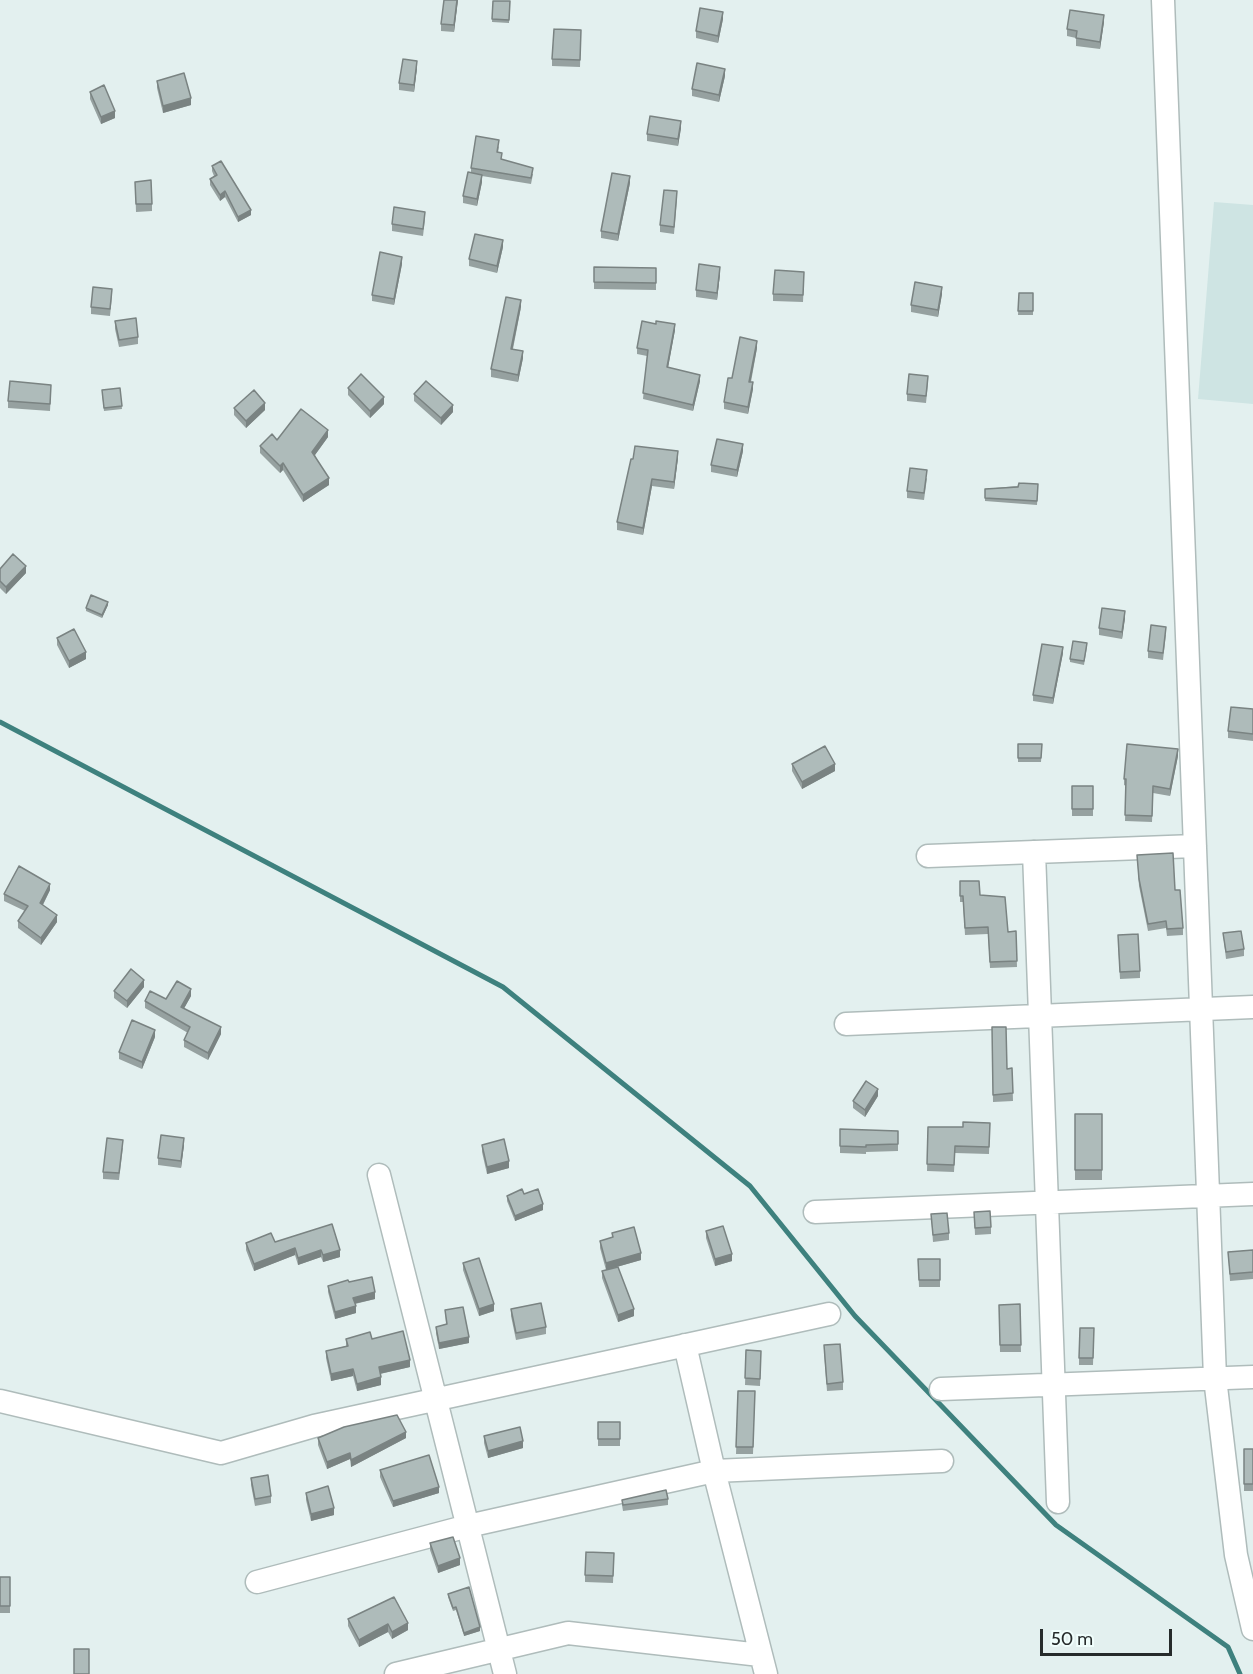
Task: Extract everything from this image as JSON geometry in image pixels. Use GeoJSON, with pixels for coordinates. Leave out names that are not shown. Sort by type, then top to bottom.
{"type":"FeatureCollection","features":[{"type":"Feature","properties":{"kind":"street"},"geometry":{"type":"LineString","coordinates":[[1163,0],[1215,1378],[1236,1554],[1253,1629]]}},
{"type":"Feature","properties":{"kind":"street"},"geometry":{"type":"LineString","coordinates":[[928,856],[1195,846]]}},
{"type":"Feature","properties":{"kind":"street"},"geometry":{"type":"LineString","coordinates":[[1034,852],[1058,1502]]}},
{"type":"Feature","properties":{"kind":"street"},"geometry":{"type":"LineString","coordinates":[[846,1024],[1253,1007]]}},
{"type":"Feature","properties":{"kind":"street"},"geometry":{"type":"LineString","coordinates":[[379,1175],[505,1674]]}},
{"type":"Feature","properties":{"kind":"street"},"geometry":{"type":"LineString","coordinates":[[815,1212],[1253,1194]]}},
{"type":"Feature","properties":{"kind":"street"},"geometry":{"type":"LineString","coordinates":[[0,1401],[221,1453],[314,1426],[829,1314]]}},
{"type":"Feature","properties":{"kind":"street"},"geometry":{"type":"LineString","coordinates":[[396,1674],[568,1633],[763,1664],[714,1472],[685,1346]]}},
{"type":"Feature","properties":{"kind":"street"},"geometry":{"type":"LineString","coordinates":[[941,1389],[1253,1377]]}},
{"type":"Feature","properties":{"kind":"street"},"geometry":{"type":"LineString","coordinates":[[257,1582],[468,1526],[714,1472],[942,1461]]}},
{"type":"Feature","properties":{"kind":"shaded area"},"geometry":{"type":"Polygon","coordinates":[[[1214,202],[1253,205],[1253,404],[1198,399],[1214,202]]]}},
{"type":"Feature","properties":{"kind":"building"},"geometry":{"type":"Polygon","coordinates":[[[444,0],[457,0],[454,25],[441,24],[444,0]]]}},
{"type":"Feature","properties":{"kind":"building"},"geometry":{"type":"Polygon","coordinates":[[[493,1],[510,1],[509,20],[492,19],[493,1]]]}},
{"type":"Feature","properties":{"kind":"building"},"geometry":{"type":"Polygon","coordinates":[[[700,8],[723,12],[718,36],[696,31],[700,8]]]}},
{"type":"Feature","properties":{"kind":"building"},"geometry":{"type":"Polygon","coordinates":[[[1070,10],[1104,15],[1100,42],[1076,38],[1077,31],[1067,29],[1070,10]]]}},
{"type":"Feature","properties":{"kind":"building"},"geometry":{"type":"Polygon","coordinates":[[[554,29],[581,30],[580,60],[552,59],[554,29]]]}},
{"type":"Feature","properties":{"kind":"building"},"geometry":{"type":"Polygon","coordinates":[[[403,59],[417,61],[414,85],[399,83],[403,59]]]}},
{"type":"Feature","properties":{"kind":"building"},"geometry":{"type":"Polygon","coordinates":[[[697,63],[725,69],[719,95],[692,89],[697,63]]]}},
{"type":"Feature","properties":{"kind":"building"},"geometry":{"type":"Polygon","coordinates":[[[184,73],[191,98],[163,106],[157,81],[184,73]]]}},
{"type":"Feature","properties":{"kind":"building"},"geometry":{"type":"Polygon","coordinates":[[[104,85],[115,111],[101,117],[90,92],[104,85]]]}},
{"type":"Feature","properties":{"kind":"building"},"geometry":{"type":"Polygon","coordinates":[[[650,116],[681,121],[678,139],[647,134],[650,116]]]}},
{"type":"Feature","properties":{"kind":"building"},"geometry":{"type":"Polygon","coordinates":[[[476,136],[499,140],[497,152],[502,153],[501,159],[533,168],[531,178],[471,168],[476,136]]]}},
{"type":"Feature","properties":{"kind":"building"},"geometry":{"type":"Polygon","coordinates":[[[221,161],[251,210],[238,217],[225,191],[220,195],[210,179],[217,175],[212,166],[221,161]]]}},
{"type":"Feature","properties":{"kind":"building"},"geometry":{"type":"Polygon","coordinates":[[[468,172],[482,175],[477,199],[463,196],[468,172]]]}},
{"type":"Feature","properties":{"kind":"building"},"geometry":{"type":"Polygon","coordinates":[[[612,173],[630,176],[618,234],[601,231],[612,173]]]}},
{"type":"Feature","properties":{"kind":"building"},"geometry":{"type":"Polygon","coordinates":[[[151,180],[152,204],[136,204],[135,182],[151,180]]]}},
{"type":"Feature","properties":{"kind":"building"},"geometry":{"type":"Polygon","coordinates":[[[664,190],[677,191],[674,227],[660,225],[664,190]]]}},
{"type":"Feature","properties":{"kind":"building"},"geometry":{"type":"Polygon","coordinates":[[[394,207],[425,212],[423,229],[392,224],[394,207]]]}},
{"type":"Feature","properties":{"kind":"building"},"geometry":{"type":"Polygon","coordinates":[[[475,234],[503,240],[497,266],[469,259],[475,234]]]}},
{"type":"Feature","properties":{"kind":"building"},"geometry":{"type":"Polygon","coordinates":[[[380,252],[402,257],[394,299],[372,295],[380,252]]]}},
{"type":"Feature","properties":{"kind":"building"},"geometry":{"type":"Polygon","coordinates":[[[699,264],[720,267],[717,293],[696,290],[699,264]]]}},
{"type":"Feature","properties":{"kind":"building"},"geometry":{"type":"Polygon","coordinates":[[[594,267],[656,268],[656,283],[594,282],[594,267]]]}},
{"type":"Feature","properties":{"kind":"building"},"geometry":{"type":"Polygon","coordinates":[[[775,270],[804,272],[803,295],[773,294],[775,270]]]}},
{"type":"Feature","properties":{"kind":"building"},"geometry":{"type":"Polygon","coordinates":[[[915,282],[942,287],[938,310],[911,305],[915,282]]]}},
{"type":"Feature","properties":{"kind":"building"},"geometry":{"type":"Polygon","coordinates":[[[93,287],[112,289],[110,309],[91,307],[93,287]]]}},
{"type":"Feature","properties":{"kind":"building"},"geometry":{"type":"Polygon","coordinates":[[[1019,293],[1033,293],[1033,311],[1018,311],[1019,293]]]}},
{"type":"Feature","properties":{"kind":"building"},"geometry":{"type":"Polygon","coordinates":[[[506,297],[521,300],[511,349],[523,351],[518,375],[491,369],[506,297]]]}},
{"type":"Feature","properties":{"kind":"building"},"geometry":{"type":"Polygon","coordinates":[[[136,318],[138,337],[119,340],[115,321],[136,318]]]}},
{"type":"Feature","properties":{"kind":"building"},"geometry":{"type":"Polygon","coordinates":[[[642,321],[675,324],[667,367],[700,375],[693,405],[643,393],[648,350],[637,348],[642,321]]]}},
{"type":"Feature","properties":{"kind":"building"},"geometry":{"type":"Polygon","coordinates":[[[740,337],[757,341],[749,382],[753,382],[748,407],[724,402],[728,378],[732,378],[740,337]]]}},
{"type":"Feature","properties":{"kind":"building"},"geometry":{"type":"Polygon","coordinates":[[[361,374],[384,397],[370,411],[348,388],[361,374]]]}},
{"type":"Feature","properties":{"kind":"building"},"geometry":{"type":"Polygon","coordinates":[[[909,374],[928,376],[926,396],[907,394],[909,374]]]}},
{"type":"Feature","properties":{"kind":"building"},"geometry":{"type":"Polygon","coordinates":[[[10,381],[51,385],[50,404],[8,401],[10,381]]]}},
{"type":"Feature","properties":{"kind":"building"},"geometry":{"type":"Polygon","coordinates":[[[426,381],[453,405],[441,418],[414,394],[426,381]]]}},
{"type":"Feature","properties":{"kind":"building"},"geometry":{"type":"Polygon","coordinates":[[[120,388],[122,406],[104,408],[102,390],[120,388]]]}},
{"type":"Feature","properties":{"kind":"building"},"geometry":{"type":"Polygon","coordinates":[[[254,390],[265,403],[246,421],[234,408],[254,390]]]}},
{"type":"Feature","properties":{"kind":"building"},"geometry":{"type":"Polygon","coordinates":[[[301,409],[328,430],[312,452],[329,478],[303,495],[283,463],[280,466],[260,446],[272,434],[277,440],[301,409]]]}},
{"type":"Feature","properties":{"kind":"building"},"geometry":{"type":"Polygon","coordinates":[[[717,439],[743,444],[737,470],[711,465],[717,439]]]}},
{"type":"Feature","properties":{"kind":"building"},"geometry":{"type":"Polygon","coordinates":[[[635,446],[678,451],[674,482],[652,479],[643,528],[617,522],[635,446]]]}},
{"type":"Feature","properties":{"kind":"building"},"geometry":{"type":"Polygon","coordinates":[[[910,468],[927,470],[924,493],[907,491],[910,468]]]}},
{"type":"Feature","properties":{"kind":"building"},"geometry":{"type":"Polygon","coordinates":[[[1019,483],[1038,484],[1037,501],[985,498],[985,489],[1018,487],[1019,483]]]}},
{"type":"Feature","properties":{"kind":"building"},"geometry":{"type":"Polygon","coordinates":[[[13,554],[26,566],[6,587],[0,581],[0,569],[13,554]]]}},
{"type":"Feature","properties":{"kind":"building"},"geometry":{"type":"Polygon","coordinates":[[[91,595],[108,602],[102,615],[86,608],[91,595]]]}},
{"type":"Feature","properties":{"kind":"building"},"geometry":{"type":"Polygon","coordinates":[[[1102,608],[1125,611],[1122,632],[1099,628],[1102,608]]]}},
{"type":"Feature","properties":{"kind":"building"},"geometry":{"type":"Polygon","coordinates":[[[1151,625],[1166,627],[1163,653],[1148,651],[1151,625]]]}},
{"type":"Feature","properties":{"kind":"building"},"geometry":{"type":"Polygon","coordinates":[[[74,629],[86,652],[69,661],[57,638],[74,629]]]}},
{"type":"Feature","properties":{"kind":"building"},"geometry":{"type":"Polygon","coordinates":[[[1073,641],[1087,643],[1084,661],[1070,659],[1073,641]]]}},
{"type":"Feature","properties":{"kind":"building"},"geometry":{"type":"Polygon","coordinates":[[[1042,644],[1063,647],[1053,698],[1033,695],[1042,644]]]}},
{"type":"Feature","properties":{"kind":"building"},"geometry":{"type":"Polygon","coordinates":[[[1231,707],[1253,709],[1253,734],[1228,731],[1231,707]]]}},
{"type":"Feature","properties":{"kind":"building"},"geometry":{"type":"Polygon","coordinates":[[[1018,744],[1042,744],[1041,758],[1018,758],[1018,744]]]}},
{"type":"Feature","properties":{"kind":"building"},"geometry":{"type":"Polygon","coordinates":[[[1127,744],[1178,749],[1170,789],[1153,786],[1152,816],[1125,815],[1126,779],[1124,779],[1127,744]]]}},
{"type":"Feature","properties":{"kind":"building"},"geometry":{"type":"Polygon","coordinates":[[[825,746],[835,764],[802,782],[792,764],[825,746]]]}},
{"type":"Feature","properties":{"kind":"building"},"geometry":{"type":"Polygon","coordinates":[[[1072,786],[1093,786],[1093,809],[1072,809],[1072,786]]]}},
{"type":"Feature","properties":{"kind":"building"},"geometry":{"type":"Polygon","coordinates":[[[1173,853],[1175,890],[1180,890],[1183,928],[1167,929],[1166,921],[1148,924],[1139,879],[1137,855],[1173,853]]]}},
{"type":"Feature","properties":{"kind":"building"},"geometry":{"type":"Polygon","coordinates":[[[19,866],[50,884],[40,903],[57,915],[41,938],[18,921],[28,906],[4,894],[19,866]]]}},
{"type":"Feature","properties":{"kind":"building"},"geometry":{"type":"Polygon","coordinates":[[[960,881],[979,881],[980,895],[1005,897],[1008,932],[1016,931],[1017,961],[990,962],[988,927],[965,928],[960,881]]]}},
{"type":"Feature","properties":{"kind":"building"},"geometry":{"type":"Polygon","coordinates":[[[1241,931],[1244,949],[1226,952],[1223,933],[1241,931]]]}},
{"type":"Feature","properties":{"kind":"building"},"geometry":{"type":"Polygon","coordinates":[[[1138,934],[1140,971],[1120,972],[1118,935],[1138,934]]]}},
{"type":"Feature","properties":{"kind":"building"},"geometry":{"type":"Polygon","coordinates":[[[131,969],[144,980],[127,1001],[114,991],[131,969]]]}},
{"type":"Feature","properties":{"kind":"building"},"geometry":{"type":"Polygon","coordinates":[[[177,981],[191,989],[181,1007],[221,1027],[208,1053],[184,1040],[190,1027],[145,1001],[150,991],[166,999],[177,981]]]}},
{"type":"Feature","properties":{"kind":"building"},"geometry":{"type":"Polygon","coordinates":[[[132,1020],[155,1030],[142,1062],[119,1052],[132,1020]]]}},
{"type":"Feature","properties":{"kind":"building"},"geometry":{"type":"Polygon","coordinates":[[[992,1027],[1006,1027],[1007,1069],[1012,1068],[1013,1093],[993,1095],[992,1027]]]}},
{"type":"Feature","properties":{"kind":"building"},"geometry":{"type":"Polygon","coordinates":[[[866,1081],[878,1089],[865,1110],[853,1101],[866,1081]]]}},
{"type":"Feature","properties":{"kind":"building"},"geometry":{"type":"Polygon","coordinates":[[[1075,1114],[1102,1114],[1102,1170],[1075,1170],[1075,1114]]]}},
{"type":"Feature","properties":{"kind":"building"},"geometry":{"type":"Polygon","coordinates":[[[963,1122],[990,1123],[989,1147],[955,1146],[954,1165],[927,1164],[928,1127],[963,1127],[963,1122]]]}},
{"type":"Feature","properties":{"kind":"building"},"geometry":{"type":"Polygon","coordinates":[[[840,1129],[898,1131],[898,1144],[866,1145],[866,1147],[840,1146],[840,1129]]]}},
{"type":"Feature","properties":{"kind":"building"},"geometry":{"type":"Polygon","coordinates":[[[161,1135],[184,1138],[181,1161],[158,1158],[161,1135]]]}},
{"type":"Feature","properties":{"kind":"building"},"geometry":{"type":"Polygon","coordinates":[[[107,1138],[123,1140],[119,1173],[103,1172],[107,1138]]]}},
{"type":"Feature","properties":{"kind":"building"},"geometry":{"type":"Polygon","coordinates":[[[504,1139],[509,1161],[487,1167],[482,1145],[504,1139]]]}},
{"type":"Feature","properties":{"kind":"building"},"geometry":{"type":"Polygon","coordinates":[[[522,1189],[524,1194],[538,1189],[543,1204],[515,1216],[507,1196],[522,1189]]]}},
{"type":"Feature","properties":{"kind":"building"},"geometry":{"type":"Polygon","coordinates":[[[990,1211],[991,1227],[975,1228],[974,1212],[990,1211]]]}},
{"type":"Feature","properties":{"kind":"building"},"geometry":{"type":"Polygon","coordinates":[[[947,1213],[949,1233],[933,1235],[931,1214],[947,1213]]]}},
{"type":"Feature","properties":{"kind":"building"},"geometry":{"type":"Polygon","coordinates":[[[332,1224],[340,1250],[323,1255],[321,1250],[298,1258],[295,1248],[254,1264],[246,1243],[271,1233],[275,1242],[332,1224]]]}},
{"type":"Feature","properties":{"kind":"building"},"geometry":{"type":"Polygon","coordinates":[[[723,1226],[732,1254],[715,1259],[706,1231],[723,1226]]]}},
{"type":"Feature","properties":{"kind":"building"},"geometry":{"type":"Polygon","coordinates":[[[634,1227],[641,1253],[606,1263],[600,1241],[613,1237],[612,1233],[634,1227]]]}},
{"type":"Feature","properties":{"kind":"building"},"geometry":{"type":"Polygon","coordinates":[[[1253,1250],[1253,1272],[1230,1274],[1228,1252],[1253,1250]]]}},
{"type":"Feature","properties":{"kind":"building"},"geometry":{"type":"Polygon","coordinates":[[[479,1258],[494,1304],[479,1309],[463,1263],[479,1258]]]}},
{"type":"Feature","properties":{"kind":"building"},"geometry":{"type":"Polygon","coordinates":[[[918,1259],[940,1259],[940,1280],[919,1280],[918,1259]]]}},
{"type":"Feature","properties":{"kind":"building"},"geometry":{"type":"Polygon","coordinates":[[[618,1267],[634,1309],[618,1315],[602,1271],[618,1267]]]}},
{"type":"Feature","properties":{"kind":"building"},"geometry":{"type":"Polygon","coordinates":[[[372,1277],[375,1292],[353,1298],[356,1306],[335,1312],[328,1286],[348,1280],[349,1282],[372,1277]]]}},
{"type":"Feature","properties":{"kind":"building"},"geometry":{"type":"Polygon","coordinates":[[[541,1303],[546,1327],[516,1333],[511,1309],[541,1303]]]}},
{"type":"Feature","properties":{"kind":"building"},"geometry":{"type":"Polygon","coordinates":[[[1020,1304],[1021,1345],[1000,1345],[999,1305],[1020,1304]]]}},
{"type":"Feature","properties":{"kind":"building"},"geometry":{"type":"Polygon","coordinates":[[[463,1307],[469,1337],[439,1343],[436,1327],[447,1324],[445,1310],[463,1307]]]}},
{"type":"Feature","properties":{"kind":"building"},"geometry":{"type":"Polygon","coordinates":[[[1080,1328],[1094,1328],[1093,1358],[1079,1358],[1080,1328]]]}},
{"type":"Feature","properties":{"kind":"building"},"geometry":{"type":"Polygon","coordinates":[[[403,1331],[410,1360],[379,1367],[381,1377],[357,1384],[353,1369],[331,1374],[326,1351],[348,1346],[346,1339],[370,1332],[372,1339],[403,1331]]]}},
{"type":"Feature","properties":{"kind":"building"},"geometry":{"type":"Polygon","coordinates":[[[840,1344],[843,1382],[827,1384],[824,1345],[840,1344]]]}},
{"type":"Feature","properties":{"kind":"building"},"geometry":{"type":"Polygon","coordinates":[[[746,1350],[761,1351],[760,1379],[745,1378],[746,1350]]]}},
{"type":"Feature","properties":{"kind":"building"},"geometry":{"type":"Polygon","coordinates":[[[738,1391],[755,1391],[753,1447],[736,1447],[738,1391]]]}},
{"type":"Feature","properties":{"kind":"building"},"geometry":{"type":"Polygon","coordinates":[[[397,1415],[406,1432],[351,1460],[350,1453],[327,1462],[318,1438],[344,1427],[397,1415]]]}},
{"type":"Feature","properties":{"kind":"building"},"geometry":{"type":"Polygon","coordinates":[[[598,1422],[620,1422],[620,1439],[598,1439],[598,1422]]]}},
{"type":"Feature","properties":{"kind":"building"},"geometry":{"type":"Polygon","coordinates":[[[520,1427],[523,1441],[488,1451],[484,1436],[520,1427]]]}},
{"type":"Feature","properties":{"kind":"building"},"geometry":{"type":"Polygon","coordinates":[[[1244,1449],[1253,1449],[1253,1484],[1244,1484],[1244,1449]]]}},
{"type":"Feature","properties":{"kind":"building"},"geometry":{"type":"Polygon","coordinates":[[[429,1455],[439,1487],[393,1501],[380,1470],[429,1455]]]}},
{"type":"Feature","properties":{"kind":"building"},"geometry":{"type":"Polygon","coordinates":[[[268,1475],[271,1496],[255,1499],[251,1478],[268,1475]]]}},
{"type":"Feature","properties":{"kind":"building"},"geometry":{"type":"Polygon","coordinates":[[[328,1486],[334,1508],[311,1514],[306,1493],[328,1486]]]}},
{"type":"Feature","properties":{"kind":"building"},"geometry":{"type":"Polygon","coordinates":[[[666,1490],[668,1499],[623,1505],[622,1500],[666,1490]]]}},
{"type":"Feature","properties":{"kind":"building"},"geometry":{"type":"Polygon","coordinates":[[[453,1537],[460,1558],[438,1566],[430,1543],[453,1537]]]}},
{"type":"Feature","properties":{"kind":"building"},"geometry":{"type":"Polygon","coordinates":[[[586,1552],[614,1553],[613,1576],[585,1575],[586,1552]]]}},
{"type":"Feature","properties":{"kind":"building"},"geometry":{"type":"Polygon","coordinates":[[[0,1577],[10,1577],[10,1606],[0,1606],[0,1577]]]}},
{"type":"Feature","properties":{"kind":"building"},"geometry":{"type":"Polygon","coordinates":[[[469,1587],[480,1627],[464,1633],[456,1607],[453,1608],[448,1594],[469,1587]]]}},
{"type":"Feature","properties":{"kind":"building"},"geometry":{"type":"Polygon","coordinates":[[[394,1597],[408,1623],[392,1632],[388,1624],[359,1640],[348,1619],[394,1597]]]}},
{"type":"Feature","properties":{"kind":"building"},"geometry":{"type":"Polygon","coordinates":[[[74,1649],[89,1649],[89,1674],[74,1674],[74,1649]]]}},
{"type":"Feature","properties":{"kind":"waterway"},"geometry":{"type":"LineString","coordinates":[[0,722],[503,987],[750,1186],[855,1316],[1056,1525],[1228,1647],[1240,1674]]}}]}
